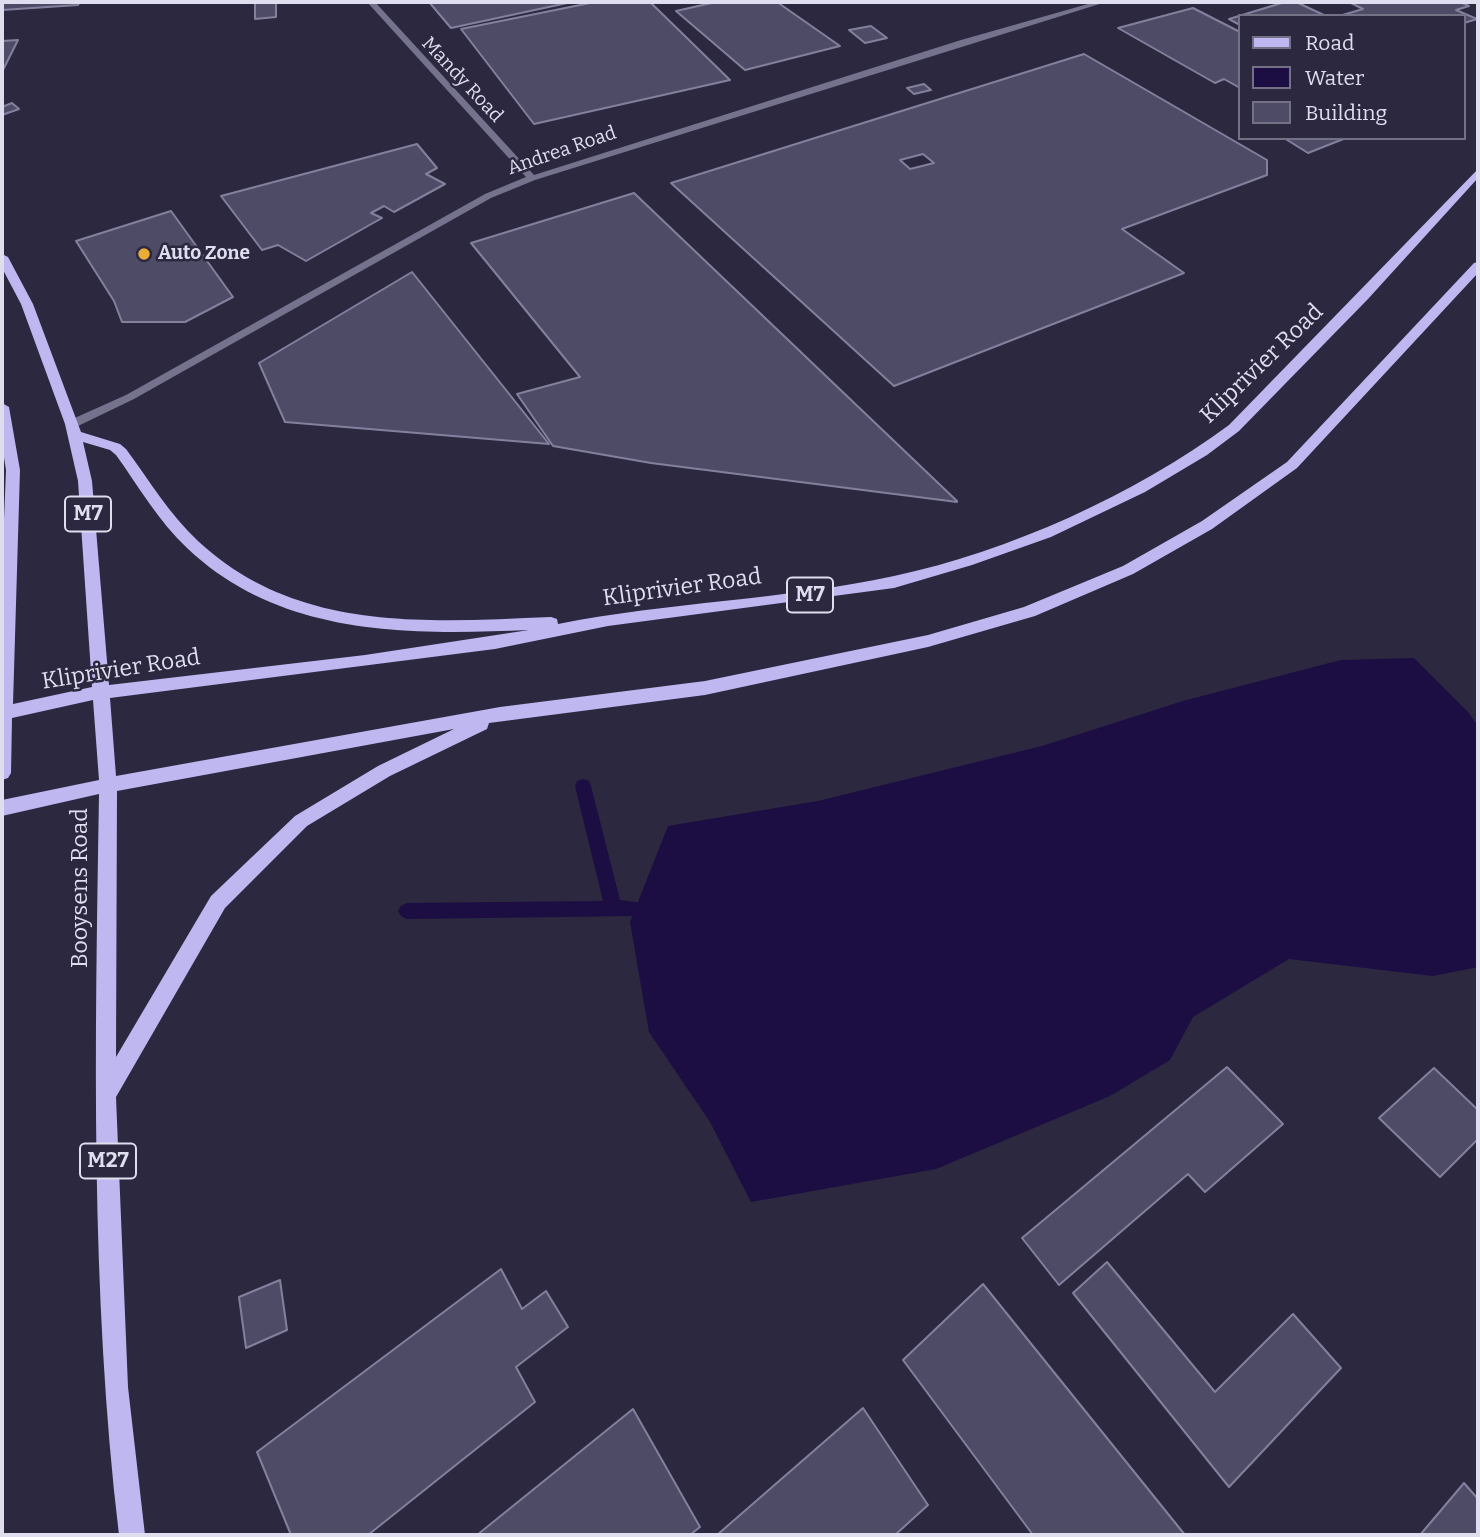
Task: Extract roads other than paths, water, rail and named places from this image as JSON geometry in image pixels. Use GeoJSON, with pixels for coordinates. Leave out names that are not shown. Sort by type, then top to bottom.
{"type":"FeatureCollection","features":[{"type":"Feature","properties":{"kind":"main road","name":"Kliprivier Road"},"geometry":{"type":"LineString","coordinates":[[4,713],[102,692],[495,643],[608,620],[894,582],[967,561],[1046,533],[1140,489],[1202,452],[1234,428],[1346,314],[1478,172]]}},
{"type":"Feature","properties":{"kind":"main road","name":"Booysens Road"},"geometry":{"type":"LineString","coordinates":[[2,257],[27,304],[74,429],[85,481],[108,785],[106,1095],[116,1387],[132,1535]]}},
{"type":"Feature","properties":{"kind":"main road"},"geometry":{"type":"LineString","coordinates":[[2,808],[108,785],[500,714],[705,688],[928,641],[1029,612],[1128,570],[1207,526],[1292,466],[1478,265]]}},
{"type":"Feature","properties":{"kind":"main road"},"geometry":{"type":"LineString","coordinates":[[2,407],[7,471],[2,773]]}},
{"type":"Feature","properties":{"kind":"main road"},"geometry":{"type":"LineString","coordinates":[[74,429],[121,452],[192,544],[232,579],[263,597],[349,622],[416,627],[608,620]]}},
{"type":"Feature","properties":{"kind":"main road"},"geometry":{"type":"LineString","coordinates":[[106,1095],[218,902],[282,839],[301,821],[384,771],[500,714]]}},
{"type":"Feature","properties":{"kind":"street","name":"Mandy Road"},"geometry":{"type":"LineString","coordinates":[[371,2],[532,178]]}},
{"type":"Feature","properties":{"kind":"street","name":"Andrea Road"},"geometry":{"type":"LineString","coordinates":[[74,429],[453,214],[532,178],[964,42],[1102,2]]}},
{"type":"Feature","properties":{"kind":"water"},"geometry":{"type":"Polygon","coordinates":[[[1414,658],[1468,712],[1478,726],[1478,967],[1433,976],[1289,959],[1193,1017],[1170,1060],[1110,1096],[936,1169],[751,1202],[710,1122],[649,1032],[630,922],[668,826],[818,801],[1042,746],[1183,701],[1341,660],[1414,658]]]}},
{"type":"Feature","properties":{"kind":"waterway"},"geometry":{"type":"LineString","coordinates":[[583,786],[613,908]]}},
{"type":"Feature","properties":{"kind":"waterway"},"geometry":{"type":"LineString","coordinates":[[407,911],[636,908]]}},
{"type":"Feature","properties":{"kind":"place","name":"Auto Zone"},"geometry":{"type":"Point","coordinates":[144,254]}}]}
